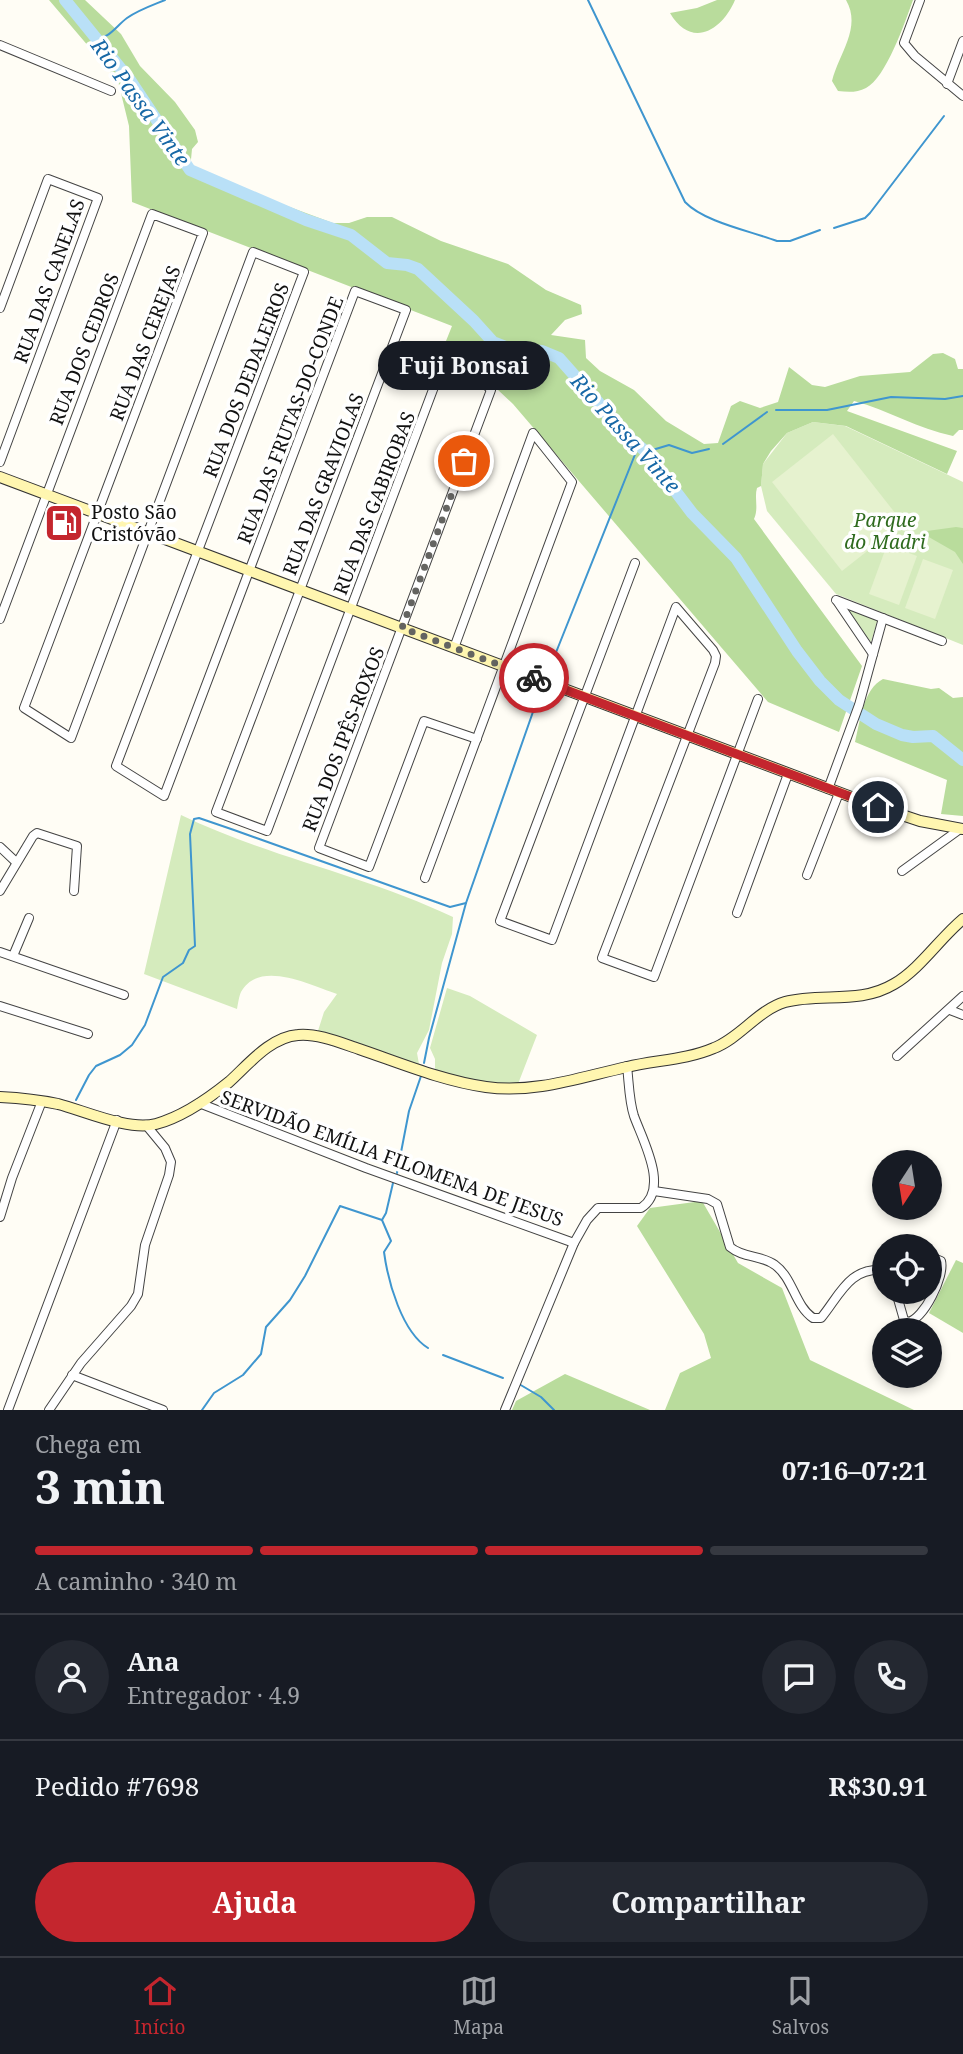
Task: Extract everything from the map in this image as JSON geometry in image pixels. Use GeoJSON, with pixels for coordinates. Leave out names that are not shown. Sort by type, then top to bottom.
{"type":"FeatureCollection","features":[{"type":"Feature","properties":{"kind":"main road"},"geometry":{"type":"LineString","coordinates":[[0,477],[833,791],[905,817],[961,829]]}},
{"type":"Feature","properties":{"kind":"main road"},"geometry":{"type":"LineString","coordinates":[[0,1097],[42,1101],[146,1125],[177,1116],[199,1103],[228,1083],[268,1048],[295,1035],[335,1041],[467,1084],[503,1089],[546,1085],[627,1066],[681,1058],[716,1048],[785,1003],[877,992],[902,979],[963,919]]}},
{"type":"Feature","properties":{"kind":"street"},"geometry":{"type":"LineString","coordinates":[[920,0],[904,43],[963,96]]}},
{"type":"Feature","properties":{"kind":"street"},"geometry":{"type":"LineString","coordinates":[[947,84],[963,41]]}},
{"type":"Feature","properties":{"kind":"street"},"geometry":{"type":"LineString","coordinates":[[0,45],[111,91]]}},
{"type":"Feature","properties":{"kind":"street","name":"RUA DAS CANELAS"},"geometry":{"type":"LineString","coordinates":[[0,308],[48,179],[98,198],[0,462]]}},
{"type":"Feature","properties":{"kind":"street","name":"RUA DOS CEDROS"},"geometry":{"type":"LineString","coordinates":[[0,618],[152,214]]}},
{"type":"Feature","properties":{"kind":"street","name":"RUA DAS CEREJAS"},"geometry":{"type":"LineString","coordinates":[[97,514],[203,233],[152,214]]}},
{"type":"Feature","properties":{"kind":"street","name":"RUA DOS DEDALEIROS"},"geometry":{"type":"LineString","coordinates":[[148,533],[253,252],[304,272],[198,552]]}},
{"type":"Feature","properties":{"kind":"street","name":"RUA DAS FRUTAS-DO-CONDE"},"geometry":{"type":"LineString","coordinates":[[250,571],[355,291],[406,310]]}},
{"type":"Feature","properties":{"kind":"street","name":"RUA DAS GRAVIOLAS"},"geometry":{"type":"LineString","coordinates":[[351,609],[267,831],[216,812],[406,310]]}},
{"type":"Feature","properties":{"kind":"street","name":"RUA DAS GABIROBAS"},"geometry":{"type":"LineString","coordinates":[[351,609],[449,347],[491,390],[402,628]]}},
{"type":"Feature","properties":{"kind":"street"},"geometry":{"type":"LineString","coordinates":[[425,878],[572,482],[533,433],[453,648]]}},
{"type":"Feature","properties":{"kind":"street"},"geometry":{"type":"LineString","coordinates":[[97,514],[24,708],[71,738],[148,533]]}},
{"type":"Feature","properties":{"kind":"street"},"geometry":{"type":"LineString","coordinates":[[198,552],[116,766],[164,796],[250,571]]}},
{"type":"Feature","properties":{"kind":"street"},"geometry":{"type":"LineString","coordinates":[[635,563],[500,921],[552,940],[676,607],[716,656],[602,958],[654,977],[758,699]]}},
{"type":"Feature","properties":{"kind":"street"},"geometry":{"type":"LineString","coordinates":[[873,653],[836,600],[942,642]]}},
{"type":"Feature","properties":{"kind":"street"},"geometry":{"type":"LineString","coordinates":[[807,874],[883,618]]}},
{"type":"Feature","properties":{"kind":"street","name":"RUA DOS IPÊS-ROXOS"},"geometry":{"type":"LineString","coordinates":[[402,628],[319,848],[369,867],[424,721],[477,740]]}},
{"type":"Feature","properties":{"kind":"street"},"geometry":{"type":"LineString","coordinates":[[737,913],[788,774]]}},
{"type":"Feature","properties":{"kind":"street"},"geometry":{"type":"LineString","coordinates":[[902,871],[961,829]]}},
{"type":"Feature","properties":{"kind":"street"},"geometry":{"type":"LineString","coordinates":[[0,891],[16,862],[37,833],[74,844],[78,850],[74,891]]}},
{"type":"Feature","properties":{"kind":"street"},"geometry":{"type":"LineString","coordinates":[[0,847],[16,862]]}},
{"type":"Feature","properties":{"kind":"street"},"geometry":{"type":"LineString","coordinates":[[13,956],[29,918]]}},
{"type":"Feature","properties":{"kind":"street"},"geometry":{"type":"LineString","coordinates":[[0,953],[124,995]]}},
{"type":"Feature","properties":{"kind":"street"},"geometry":{"type":"LineString","coordinates":[[897,1056],[963,996]]}},
{"type":"Feature","properties":{"kind":"street"},"geometry":{"type":"LineString","coordinates":[[0,1006],[88,1034]]}},
{"type":"Feature","properties":{"kind":"street"},"geometry":{"type":"LineString","coordinates":[[950,1010],[963,1014]]}},
{"type":"Feature","properties":{"kind":"street"},"geometry":{"type":"LineString","coordinates":[[505,1410],[574,1243],[587,1220],[598,1208],[641,1208],[648,1204],[654,1191],[650,1154],[632,1105],[627,1066]]}},
{"type":"Feature","properties":{"kind":"street"},"geometry":{"type":"LineString","coordinates":[[0,1217],[42,1101]]}},
{"type":"Feature","properties":{"kind":"street","name":"SERVIDÃO EMÍLIA FILOMENA DE JESUS"},"geometry":{"type":"LineString","coordinates":[[199,1103],[366,1168],[574,1243]]}},
{"type":"Feature","properties":{"kind":"street"},"geometry":{"type":"LineString","coordinates":[[8,1410],[117,1120]]}},
{"type":"Feature","properties":{"kind":"street"},"geometry":{"type":"LineString","coordinates":[[49,1410],[94,1346],[134,1302],[138,1294],[145,1245],[171,1162],[165,1149],[146,1125]]}},
{"type":"Feature","properties":{"kind":"street"},"geometry":{"type":"LineString","coordinates":[[654,1191],[708,1199],[717,1204],[730,1247],[743,1255],[774,1264],[780,1269],[804,1310],[813,1318],[821,1318],[849,1281],[861,1271],[872,1270]]}},
{"type":"Feature","properties":{"kind":"street"},"geometry":{"type":"LineString","coordinates":[[899,1304],[904,1320],[908,1322],[916,1319],[926,1304]]}},
{"type":"Feature","properties":{"kind":"street"},"geometry":{"type":"LineString","coordinates":[[72,1375],[163,1410]]}},
{"type":"Feature","properties":{"kind":"green space"},"geometry":{"type":"Polygon","coordinates":[[[49,0],[85,0],[121,34],[140,66],[175,102],[195,130],[198,142],[192,149],[190,170],[333,223],[349,223],[367,217],[392,217],[441,241],[508,264],[546,290],[581,305],[582,314],[565,320],[551,335],[585,340],[586,358],[600,371],[634,390],[666,421],[704,444],[718,443],[731,406],[740,401],[760,408],[778,402],[789,367],[812,385],[825,387],[860,376],[910,372],[933,354],[943,353],[955,359],[958,369],[963,369],[963,430],[953,436],[854,401],[847,411],[957,451],[947,474],[846,426],[813,422],[787,433],[763,464],[761,486],[756,492],[754,519],[862,666],[839,732],[768,702],[513,404],[446,341],[452,326],[132,202],[129,126],[118,81],[49,0]]]}},
{"type":"Feature","properties":{"kind":"green space"},"geometry":{"type":"Polygon","coordinates":[[[717,0],[735,0],[722,20],[706,32],[687,31],[670,13],[697,8],[717,0]]]}},
{"type":"Feature","properties":{"kind":"green space"},"geometry":{"type":"Polygon","coordinates":[[[846,0],[913,0],[881,73],[866,88],[852,92],[838,91],[832,81],[848,40],[852,21],[846,0]]]}},
{"type":"Feature","properties":{"kind":"green space","name":"Parque do Madri"},"geometry":{"type":"Polygon","coordinates":[[[813,422],[845,426],[963,482],[963,645],[836,594],[767,511],[761,486],[763,464],[787,433],[813,422]]]}},
{"type":"Feature","properties":{"kind":"green space"},"geometry":{"type":"Polygon","coordinates":[[[833,434],[903,523],[842,571],[772,482],[833,434]]]}},
{"type":"Feature","properties":{"kind":"green space"},"geometry":{"type":"Polygon","coordinates":[[[963,528],[963,564],[955,552],[927,536],[927,531],[963,528]]]}},
{"type":"Feature","properties":{"kind":"green space"},"geometry":{"type":"Polygon","coordinates":[[[887,545],[917,556],[899,605],[869,594],[887,545]]]}},
{"type":"Feature","properties":{"kind":"green space"},"geometry":{"type":"Polygon","coordinates":[[[923,559],[953,570],[935,619],[905,608],[923,559]]]}},
{"type":"Feature","properties":{"kind":"green space","name":"Parque do Madri"},"geometry":{"type":"Polygon","coordinates":[[[847,607],[878,618],[871,642],[848,613],[847,607]]]}},
{"type":"Feature","properties":{"kind":"green space"},"geometry":{"type":"Polygon","coordinates":[[[883,679],[931,689],[939,688],[953,698],[963,697],[963,816],[941,814],[947,780],[855,742],[867,698],[876,684],[883,679]]]}},
{"type":"Feature","properties":{"kind":"green space"},"geometry":{"type":"Polygon","coordinates":[[[181,815],[248,843],[386,889],[453,917],[452,934],[442,963],[429,1030],[417,1053],[419,1064],[317,1034],[324,1012],[337,994],[300,981],[286,977],[260,977],[249,982],[241,992],[237,1009],[144,974],[181,815]]]}},
{"type":"Feature","properties":{"kind":"green space"},"geometry":{"type":"Polygon","coordinates":[[[447,988],[470,996],[537,1035],[518,1084],[492,1085],[435,1071],[435,1059],[430,1048],[447,988]]]}},
{"type":"Feature","properties":{"kind":"green space"},"geometry":{"type":"Polygon","coordinates":[[[702,1201],[738,1263],[782,1288],[810,1360],[914,1410],[665,1410],[680,1373],[711,1358],[704,1334],[637,1226],[650,1208],[702,1201]]]}},
{"type":"Feature","properties":{"kind":"green space"},"geometry":{"type":"Polygon","coordinates":[[[956,1260],[963,1263],[963,1333],[942,1321],[942,1318],[929,1313],[934,1304],[942,1304],[942,1287],[956,1260]]]}},
{"type":"Feature","properties":{"kind":"green space"},"geometry":{"type":"Polygon","coordinates":[[[565,1374],[650,1410],[512,1410],[516,1401],[565,1374]]]}},
{"type":"Feature","properties":{"kind":"waterway","name":"Rio Passa Vinte"},"geometry":{"type":"LineString","coordinates":[[65,0],[130,80],[190,170],[306,220],[351,235],[387,263],[418,269],[493,342],[511,349],[542,351],[559,358],[598,402],[615,426],[644,450],[692,513],[736,558],[797,651],[839,700],[876,724],[902,735],[933,736],[963,760]]}},
{"type":"Feature","properties":{"kind":"waterway"},"geometry":{"type":"LineString","coordinates":[[93,38],[107,35],[131,15],[165,0]]}},
{"type":"Feature","properties":{"kind":"waterway"},"geometry":{"type":"LineString","coordinates":[[588,0],[685,202],[715,220],[777,241],[790,241],[820,230]]}},
{"type":"Feature","properties":{"kind":"waterway"},"geometry":{"type":"LineString","coordinates":[[834,228],[865,218],[870,213],[944,116]]}},
{"type":"Feature","properties":{"kind":"waterway"},"geometry":{"type":"LineString","coordinates":[[776,410],[827,410],[891,397],[945,399],[963,396]]}},
{"type":"Feature","properties":{"kind":"waterway"},"geometry":{"type":"LineString","coordinates":[[723,444],[767,412]]}},
{"type":"Feature","properties":{"kind":"waterway"},"geometry":{"type":"LineString","coordinates":[[549,670],[636,452],[636,443]]}},
{"type":"Feature","properties":{"kind":"waterway"},"geometry":{"type":"LineString","coordinates":[[644,450],[669,445],[692,453],[709,449]]}},
{"type":"Feature","properties":{"kind":"waterway"},"geometry":{"type":"LineString","coordinates":[[424,1063],[466,903],[541,689]]}},
{"type":"Feature","properties":{"kind":"waterway"},"geometry":{"type":"LineString","coordinates":[[76,1100],[96,1066],[120,1055],[132,1045],[145,1025],[163,977],[183,963],[189,950],[195,946],[190,834],[194,819],[199,818],[234,830],[450,907],[466,903]]}},
{"type":"Feature","properties":{"kind":"waterway"},"geometry":{"type":"LineString","coordinates":[[397,1173],[409,1111],[421,1076]]}},
{"type":"Feature","properties":{"kind":"waterway"},"geometry":{"type":"LineString","coordinates":[[393,1183],[382,1220],[391,1241],[384,1252],[386,1264],[404,1319],[419,1341],[428,1348]]}},
{"type":"Feature","properties":{"kind":"waterway"},"geometry":{"type":"LineString","coordinates":[[202,1410],[214,1393],[243,1375],[261,1354],[266,1327],[290,1300],[305,1276],[340,1206],[382,1220]]}},
{"type":"Feature","properties":{"kind":"waterway"},"geometry":{"type":"LineString","coordinates":[[443,1355],[503,1378]]}},
{"type":"Feature","properties":{"kind":"waterway"},"geometry":{"type":"LineString","coordinates":[[519,1384],[541,1397],[554,1410]]}},
{"type":"Feature","properties":{"kind":"way so far"},"geometry":{"type":"LineString","coordinates":[[464,461],[402,628],[534,678]]}},
{"type":"Feature","properties":{"kind":"place","name":"Fuji Bonsai"},"geometry":{"type":"Point","coordinates":[464,461]}},
{"type":"Feature","properties":{"kind":"place","name":"Posto São Cristóvão"},"geometry":{"type":"Point","coordinates":[64,523]}},
{"type":"Feature","properties":{"kind":"route"},"geometry":{"type":"LineString","coordinates":[[534,678],[878,807]]}}]}
